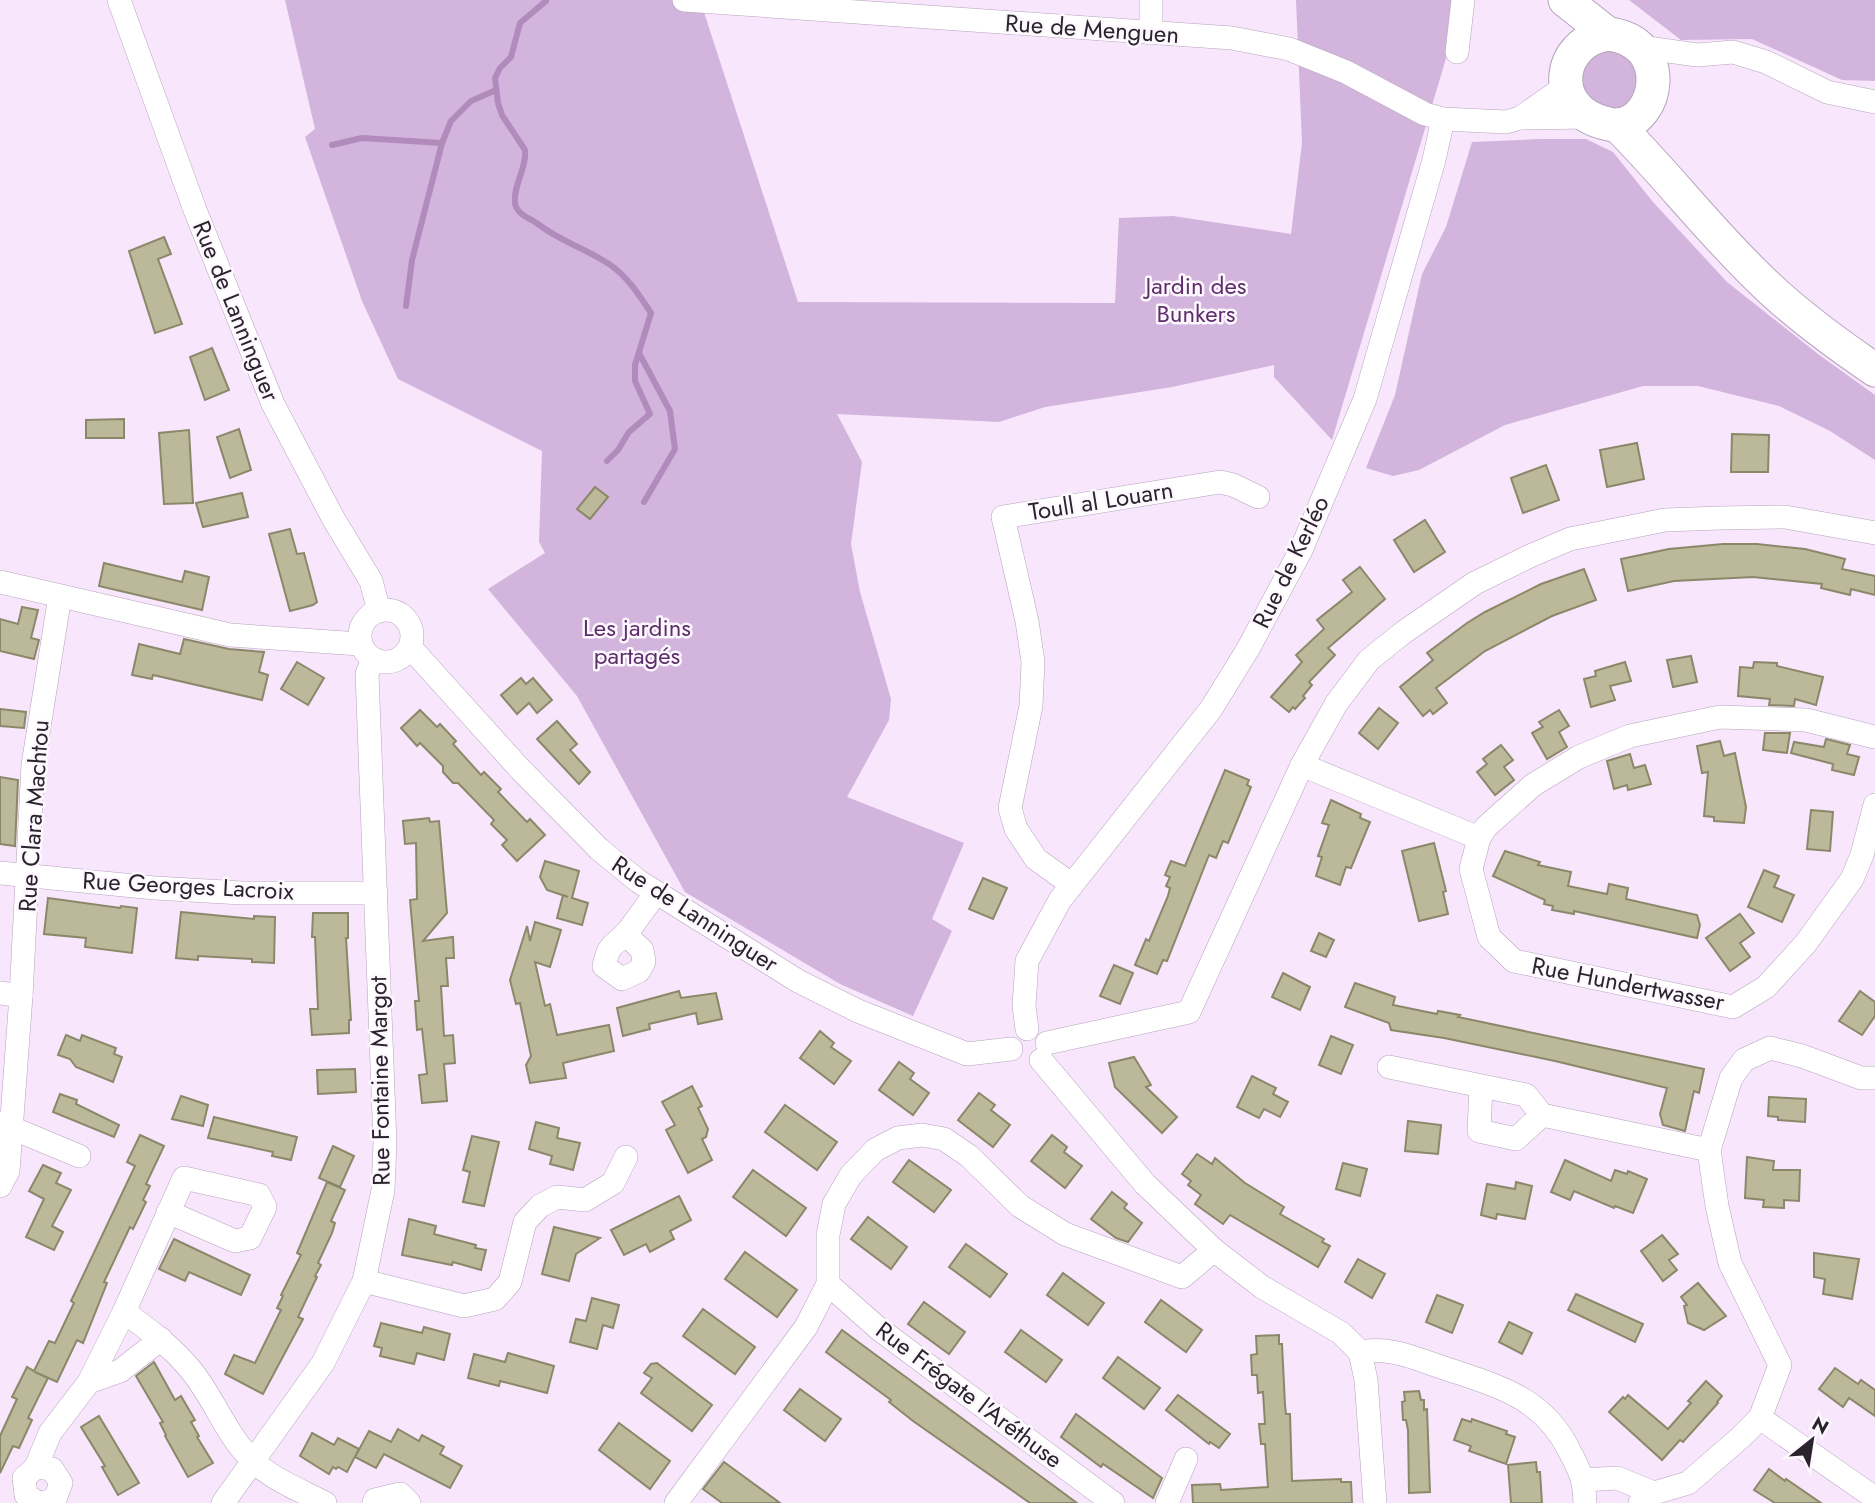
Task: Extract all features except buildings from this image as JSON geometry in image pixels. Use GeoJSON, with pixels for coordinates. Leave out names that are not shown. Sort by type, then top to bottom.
{"type":"FeatureCollection","features":[{"type":"Feature","properties":{"kind":"street","name":"Rue de Lanninguer"},"geometry":{"type":"LineString","coordinates":[[119,0],[195,211],[273,404],[333,518],[371,581],[379,611]]}},
{"type":"Feature","properties":{"kind":"street","name":"Rue de Menguen"},"geometry":{"type":"LineString","coordinates":[[686,0],[1232,38],[1289,49],[1346,72],[1425,114],[1443,119]]}},
{"type":"Feature","properties":{"kind":"street"},"geometry":{"type":"LineString","coordinates":[[1151,0],[1151,33]]}},
{"type":"Feature","properties":{"kind":"street"},"geometry":{"type":"LineString","coordinates":[[1457,52],[1463,0]]}},
{"type":"Feature","properties":{"kind":"street"},"geometry":{"type":"LineString","coordinates":[[1564,0],[1608,34]]}},
{"type":"Feature","properties":{"kind":"street"},"geometry":{"type":"LineString","coordinates":[[1564,0],[1575,50]]}},
{"type":"Feature","properties":{"kind":"street"},"geometry":{"type":"LineString","coordinates":[[1875,102],[1826,92],[1766,62],[1733,52],[1697,55],[1640,47],[1620,36],[1608,34],[1584,42],[1575,50],[1567,67],[1566,86],[1577,109],[1602,121],[1647,155],[1766,285],[1833,341],[1875,370]]}},
{"type":"Feature","properties":{"kind":"street"},"geometry":{"type":"LineString","coordinates":[[1640,47],[1652,66],[1649,97],[1658,148],[1689,202]]}},
{"type":"Feature","properties":{"kind":"street"},"geometry":{"type":"LineString","coordinates":[[1443,119],[1506,122],[1520,118],[1633,120],[1649,97],[1682,64],[1697,55]]}},
{"type":"Feature","properties":{"kind":"street"},"geometry":{"type":"LineString","coordinates":[[1520,118],[1566,86]]}},
{"type":"Feature","properties":{"kind":"street","name":"Rue de Kerléo"},"geometry":{"type":"LineString","coordinates":[[1027,1028],[1024,1006],[1027,961],[1060,900],[1211,709],[1248,649],[1301,550],[1365,399],[1434,160],[1443,119]]}},
{"type":"Feature","properties":{"kind":"street","name":"Toull al Louarn"},"geometry":{"type":"LineString","coordinates":[[1071,884],[1035,859],[1016,830],[1010,808],[1031,706],[1033,662],[1027,621],[1003,517],[1220,482],[1258,497]]}},
{"type":"Feature","properties":{"kind":"street"},"geometry":{"type":"LineString","coordinates":[[1375,1503],[1366,1380],[1360,1352],[1341,1333],[1262,1287],[1214,1250],[1145,1184],[1044,1052],[1042,1034],[1027,1028],[1014,1035],[1011,1049],[1014,1058],[1022,1064],[1032,1065],[1044,1052],[1189,1012],[1302,765],[1336,704],[1369,660],[1475,583],[1570,539],[1665,520],[1785,517],[1875,533]]}},
{"type":"Feature","properties":{"kind":"street"},"geometry":{"type":"LineString","coordinates":[[0,582],[230,635],[367,651],[390,662],[398,660],[410,647],[412,630],[409,622],[396,611],[379,611],[370,615],[363,623],[360,633],[367,651]]}},
{"type":"Feature","properties":{"kind":"street","name":"Rue Clara Machtou"},"geometry":{"type":"LineString","coordinates":[[0,1186],[8,1171],[5,1125],[11,994],[29,876],[33,765],[60,596]]}},
{"type":"Feature","properties":{"kind":"street","name":"Rue de Lanninguer"},"geometry":{"type":"LineString","coordinates":[[410,647],[520,769],[599,849],[638,881],[798,981],[858,1012],[967,1054],[1011,1049]]}},
{"type":"Feature","properties":{"kind":"street","name":"Rue Fontaine Margot"},"geometry":{"type":"LineString","coordinates":[[223,1503],[323,1363],[364,1281],[383,1190],[385,1143],[367,651]]}},
{"type":"Feature","properties":{"kind":"street"},"geometry":{"type":"LineString","coordinates":[[1302,765],[1479,838],[1486,827],[1533,785],[1579,757],[1630,736],[1720,717],[1806,720],[1875,737]]}},
{"type":"Feature","properties":{"kind":"street","name":"Rue Hundertwasser"},"geometry":{"type":"LineString","coordinates":[[1479,838],[1471,869],[1489,937],[1514,961],[1733,1007],[1766,987],[1806,943],[1852,879],[1862,855],[1875,805]]}},
{"type":"Feature","properties":{"kind":"street","name":"Rue Georges Lacroix"},"geometry":{"type":"LineString","coordinates":[[0,873],[155,888],[242,893],[376,893]]}},
{"type":"Feature","properties":{"kind":"street"},"geometry":{"type":"LineString","coordinates":[[625,934],[656,893]]}},
{"type":"Feature","properties":{"kind":"street"},"geometry":{"type":"LineString","coordinates":[[1360,1352],[1375,1349],[1394,1352],[1502,1388],[1541,1410],[1564,1438],[1585,1492],[1617,1478],[1647,1498],[1688,1483],[1760,1418],[1780,1365],[1730,1264],[1717,1206],[1709,1150],[1731,1078],[1744,1060],[1770,1048],[1802,1056],[1861,1078],[1875,1078]]}},
{"type":"Feature","properties":{"kind":"street"},"geometry":{"type":"LineString","coordinates":[[1389,1067],[1526,1095],[1542,1115],[1709,1150]]}},
{"type":"Feature","properties":{"kind":"street"},"geometry":{"type":"LineString","coordinates":[[1481,1087],[1479,1132],[1516,1139],[1542,1115]]}},
{"type":"Feature","properties":{"kind":"street"},"geometry":{"type":"LineString","coordinates":[[5,1125],[79,1156]]}},
{"type":"Feature","properties":{"kind":"street"},"geometry":{"type":"LineString","coordinates":[[676,1503],[806,1327],[828,1284],[828,1235],[834,1204],[851,1175],[875,1150],[898,1138],[922,1135],[944,1139],[969,1156],[1020,1206],[1065,1234],[1182,1277],[1214,1250]]}},
{"type":"Feature","properties":{"kind":"street"},"geometry":{"type":"LineString","coordinates":[[364,1281],[464,1306],[495,1299],[510,1282],[525,1222],[540,1206],[557,1197],[584,1200],[613,1183],[626,1157]]}},
{"type":"Feature","properties":{"kind":"street"},"geometry":{"type":"LineString","coordinates":[[40,1503],[55,1499],[61,1483],[52,1469],[36,1467],[50,1433],[89,1382],[124,1312],[168,1212]]}},
{"type":"Feature","properties":{"kind":"street","name":"Rue Frégate l'Aréthuse"},"geometry":{"type":"LineString","coordinates":[[828,1284],[878,1329],[1113,1503]]}},
{"type":"Feature","properties":{"kind":"street"},"geometry":{"type":"LineString","coordinates":[[124,1312],[161,1339],[191,1370],[234,1440],[252,1460],[276,1478],[325,1503]]}},
{"type":"Feature","properties":{"kind":"street"},"geometry":{"type":"LineString","coordinates":[[89,1382],[120,1371],[161,1339]]}},
{"type":"Feature","properties":{"kind":"street"},"geometry":{"type":"LineString","coordinates":[[1760,1418],[1875,1498]]}},
{"type":"Feature","properties":{"kind":"street"},"geometry":{"type":"LineString","coordinates":[[1167,1503],[1186,1459]]}},
{"type":"Feature","properties":{"kind":"street"},"geometry":{"type":"LineString","coordinates":[[374,1503],[375,1500],[400,1494],[409,1503]]}},
{"type":"Feature","properties":{"kind":"green space"},"geometry":{"type":"Polygon","coordinates":[[[285,0],[700,0],[798,302],[1115,303],[1119,218],[1173,216],[1291,234],[1302,143],[1296,0],[1453,0],[1447,55],[1332,440],[1274,377],[1274,365],[1172,387],[1045,407],[999,422],[837,414],[862,462],[851,544],[860,592],[891,699],[889,720],[847,797],[964,843],[932,919],[952,931],[913,1016],[840,984],[685,892],[577,696],[488,589],[545,553],[539,542],[542,451],[398,379],[362,301],[305,137],[315,129],[285,0]]]}},
{"type":"Feature","properties":{"kind":"green space"},"geometry":{"type":"Polygon","coordinates":[[[1629,0],[1875,0],[1875,81],[1842,80],[1752,39],[1681,40],[1629,0]]]}},
{"type":"Feature","properties":{"kind":"green space"},"geometry":{"type":"Polygon","coordinates":[[[1612,48],[1637,63],[1638,93],[1620,107],[1596,107],[1580,85],[1586,60],[1612,48]]]}},
{"type":"Feature","properties":{"kind":"green space"},"geometry":{"type":"Polygon","coordinates":[[[1586,139],[1613,152],[1653,202],[1727,282],[1875,395],[1875,460],[1830,431],[1779,406],[1698,386],[1643,386],[1505,425],[1419,470],[1393,476],[1366,468],[1395,395],[1422,274],[1446,227],[1472,142],[1586,139]]]}},
{"type":"Feature","properties":{"kind":"waterway"},"geometry":{"type":"LineString","coordinates":[[546,1],[520,23],[511,57],[495,78],[502,115],[525,150],[515,196],[516,207],[546,230],[616,269],[651,313],[635,365],[635,381],[650,414],[629,432],[618,450],[607,461]]}},
{"type":"Feature","properties":{"kind":"waterway"},"geometry":{"type":"LineString","coordinates":[[406,306],[412,260],[442,143],[451,121],[471,101],[496,90]]}},
{"type":"Feature","properties":{"kind":"waterway"},"geometry":{"type":"LineString","coordinates":[[332,145],[362,138],[442,143]]}},
{"type":"Feature","properties":{"kind":"waterway"},"geometry":{"type":"LineString","coordinates":[[639,353],[670,411],[675,449],[644,502]]}},
{"type":"Feature","properties":{"kind":"park label","name":"Jardin des Bunkers"},"geometry":{"type":"Point","coordinates":[1196,300]}},
{"type":"Feature","properties":{"kind":"park label","name":"Les jardins partagés"},"geometry":{"type":"Point","coordinates":[637,642]}}]}
